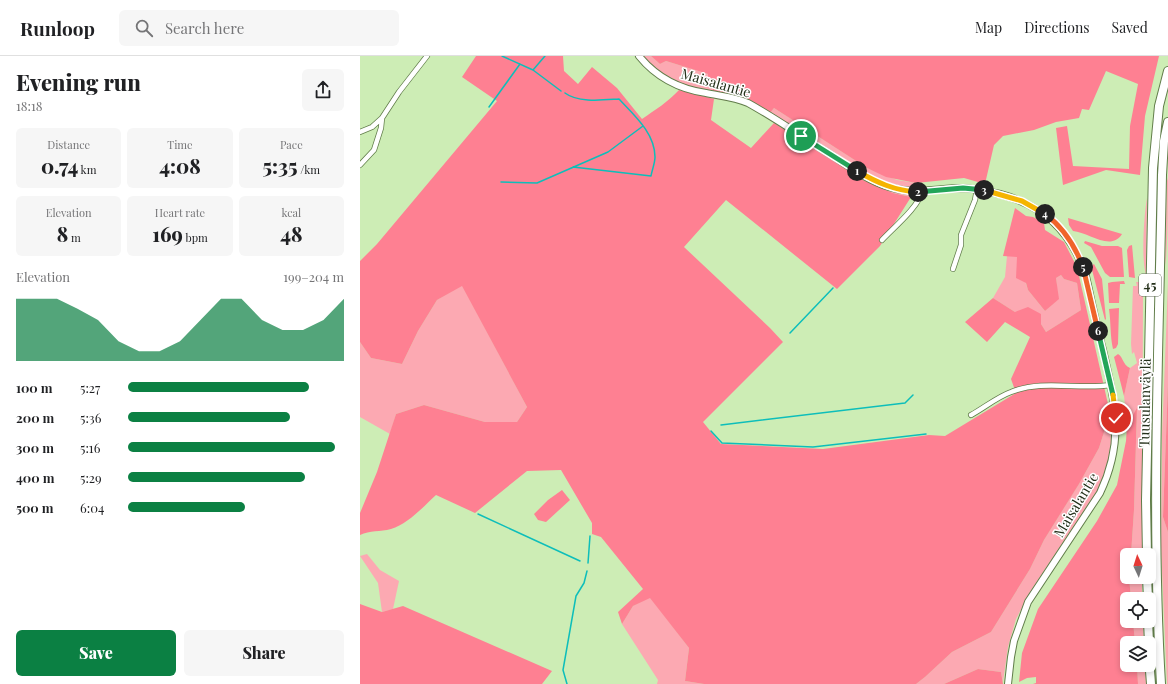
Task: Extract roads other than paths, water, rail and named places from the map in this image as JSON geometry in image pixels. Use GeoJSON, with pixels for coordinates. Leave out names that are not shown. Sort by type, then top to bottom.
{"type":"FeatureCollection","features":[{"type":"Feature","properties":{"kind":"highway","name":"Tuusulanväylä"},"geometry":{"type":"LineString","coordinates":[[1147,548],[1146,500],[1153,168],[1159,106],[1168,71]]}},
{"type":"Feature","properties":{"kind":"highway","name":"Tuusulanväylä"},"geometry":{"type":"LineString","coordinates":[[1161,684],[1156,578],[1156,500],[1162,175],[1164,141],[1168,122]]}},
{"type":"Feature","properties":{"kind":"highway"},"geometry":{"type":"LineString","coordinates":[[1150,672],[1151,684]]}},
{"type":"Feature","properties":{"kind":"main road","name":"Maisalantie"},"geometry":{"type":"LineString","coordinates":[[639,56],[657,74],[676,85],[704,93],[734,98],[748,103],[871,179],[896,189],[921,192],[954,189],[977,189],[1006,196],[1031,206],[1052,220],[1071,242],[1080,258],[1085,272],[1115,405],[1116,430],[1114,455],[1107,479],[1092,508],[1028,602],[1014,642],[1008,684]]}},
{"type":"Feature","properties":{"kind":"street"},"geometry":{"type":"LineString","coordinates":[[360,132],[372,127],[382,118],[399,92],[427,56]]}},
{"type":"Feature","properties":{"kind":"street"},"geometry":{"type":"LineString","coordinates":[[360,166],[374,150],[381,128],[382,118]]}},
{"type":"Feature","properties":{"kind":"street"},"geometry":{"type":"LineString","coordinates":[[953,269],[962,245],[961,235],[975,200],[977,189]]}},
{"type":"Feature","properties":{"kind":"street"},"geometry":{"type":"LineString","coordinates":[[882,240],[913,209],[921,196],[921,192]]}},
{"type":"Feature","properties":{"kind":"street"},"geometry":{"type":"LineString","coordinates":[[971,415],[1009,392],[1023,388],[1040,386],[1111,386]]}},
{"type":"Feature","properties":{"kind":"waterway"},"geometry":{"type":"LineString","coordinates":[[502,56],[533,70],[561,91]]}},
{"type":"Feature","properties":{"kind":"waterway"},"geometry":{"type":"LineString","coordinates":[[533,70],[545,56]]}},
{"type":"Feature","properties":{"kind":"waterway"},"geometry":{"type":"LineString","coordinates":[[489,107],[520,64]]}},
{"type":"Feature","properties":{"kind":"waterway"},"geometry":{"type":"LineString","coordinates":[[565,93],[584,100],[619,99],[643,125],[648,132],[654,148],[655,159],[651,176],[573,167]]}},
{"type":"Feature","properties":{"kind":"waterway"},"geometry":{"type":"LineString","coordinates":[[501,182],[537,183],[608,152],[643,126]]}},
{"type":"Feature","properties":{"kind":"waterway"},"geometry":{"type":"LineString","coordinates":[[790,333],[833,288]]}},
{"type":"Feature","properties":{"kind":"waterway"},"geometry":{"type":"LineString","coordinates":[[721,425],[905,403],[913,395]]}},
{"type":"Feature","properties":{"kind":"waterway"},"geometry":{"type":"LineString","coordinates":[[711,431],[722,443],[813,447],[926,434]]}},
{"type":"Feature","properties":{"kind":"waterway"},"geometry":{"type":"LineString","coordinates":[[478,514],[580,561]]}},
{"type":"Feature","properties":{"kind":"waterway"},"geometry":{"type":"LineString","coordinates":[[588,563],[590,536]]}},
{"type":"Feature","properties":{"kind":"waterway"},"geometry":{"type":"LineString","coordinates":[[567,684],[563,670],[576,596],[584,583],[587,571]]}}]}
